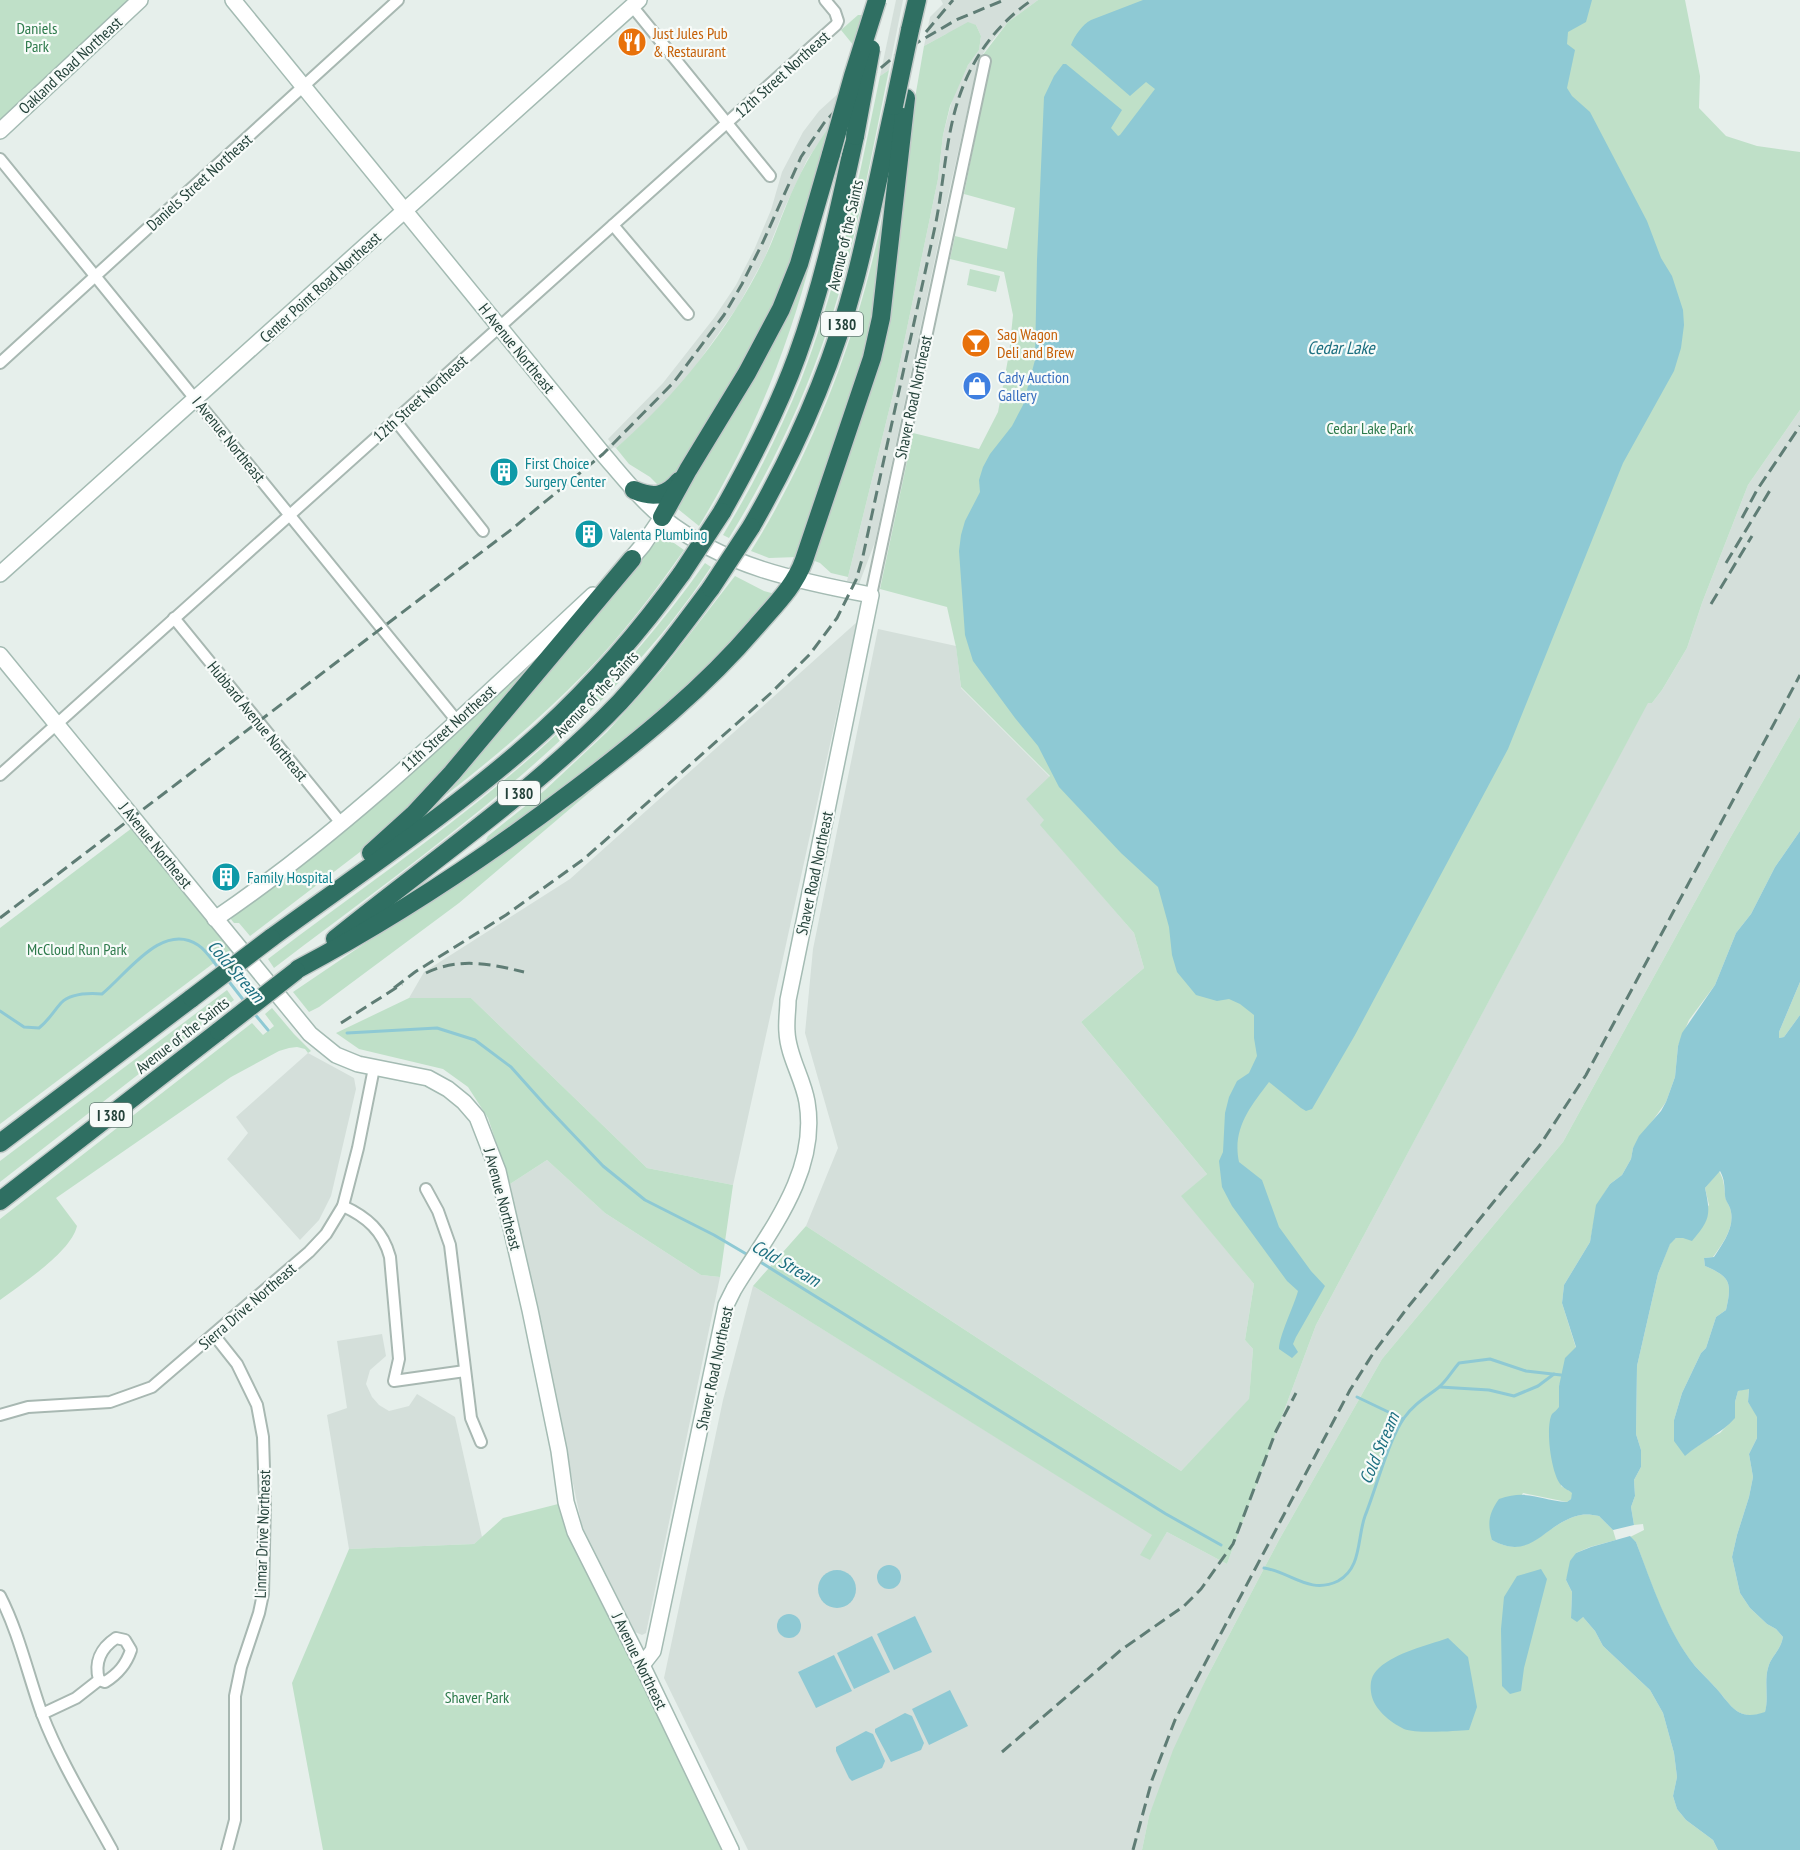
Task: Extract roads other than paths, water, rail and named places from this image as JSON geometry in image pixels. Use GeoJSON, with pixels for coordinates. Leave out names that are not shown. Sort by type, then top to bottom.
{"type":"FeatureCollection","features":[{"type":"Feature","properties":{"kind":"highway","name":"Avenue of the Saints"},"geometry":{"type":"LineString","coordinates":[[0,1143],[271,938],[462,798],[543,731],[606,668],[641,627],[682,573],[722,512],[761,440],[797,356],[823,275],[855,136],[878,0]]}},
{"type":"Feature","properties":{"kind":"highway"},"geometry":{"type":"LineString","coordinates":[[662,517],[747,373],[781,309],[799,264],[878,0]]}},
{"type":"Feature","properties":{"kind":"highway","name":"Avenue of the Saints"},"geometry":{"type":"LineString","coordinates":[[0,1201],[297,970],[523,791],[566,754],[620,702],[641,678],[711,588],[751,527],[796,442],[812,407],[837,339],[857,271],[900,102],[916,0]]}},
{"type":"Feature","properties":{"kind":"highway"},"geometry":{"type":"LineString","coordinates":[[297,970],[415,901],[548,810],[596,773],[708,680],[736,651],[796,579],[860,400],[872,358],[880,318],[900,102]]}},
{"type":"Feature","properties":{"kind":"highway"},"geometry":{"type":"LineString","coordinates":[[634,490],[649,495],[662,495],[672,490],[688,470]]}},
{"type":"Feature","properties":{"kind":"highway"},"geometry":{"type":"LineString","coordinates":[[313,908],[433,794],[632,559]]}},
{"type":"Feature","properties":{"kind":"street","name":"Oakland Road Northeast"},"geometry":{"type":"LineString","coordinates":[[0,131],[140,0]]}},
{"type":"Feature","properties":{"kind":"street","name":"H Avenue Northeast"},"geometry":{"type":"LineString","coordinates":[[233,0],[634,490],[662,517],[696,541],[759,569],[871,595]]}},
{"type":"Feature","properties":{"kind":"street","name":"Daniels Street Northeast"},"geometry":{"type":"LineString","coordinates":[[0,363],[398,0]]}},
{"type":"Feature","properties":{"kind":"street","name":"12th Street Northeast"},"geometry":{"type":"LineString","coordinates":[[0,775],[836,25],[838,21],[835,12],[825,0]]}},
{"type":"Feature","properties":{"kind":"street"},"geometry":{"type":"LineString","coordinates":[[636,3],[770,176]]}},
{"type":"Feature","properties":{"kind":"street","name":"Center Point Road Northeast"},"geometry":{"type":"LineString","coordinates":[[0,574],[636,3]]}},
{"type":"Feature","properties":{"kind":"street","name":"Shaver Road Northeast"},"geometry":{"type":"LineString","coordinates":[[642,1665],[653,1651],[724,1313],[734,1290],[796,1185],[805,1161],[808,1132],[807,1102],[787,1033],[788,1000],[871,595],[985,62]]}},
{"type":"Feature","properties":{"kind":"street","name":"I Avenue Northeast"},"geometry":{"type":"LineString","coordinates":[[0,159],[457,721]]}},
{"type":"Feature","properties":{"kind":"street"},"geometry":{"type":"LineString","coordinates":[[613,225],[688,314]]}},
{"type":"Feature","properties":{"kind":"street"},"geometry":{"type":"LineString","coordinates":[[395,420],[483,531]]}},
{"type":"Feature","properties":{"kind":"street","name":"11th Street Northeast"},"geometry":{"type":"LineString","coordinates":[[215,919],[286,869],[341,824],[457,721],[632,559],[662,517]]}},
{"type":"Feature","properties":{"kind":"street","name":"Hubbard Avenue Northeast"},"geometry":{"type":"LineString","coordinates":[[174,618],[341,824]]}},
{"type":"Feature","properties":{"kind":"street","name":"J Avenue Northeast"},"geometry":{"type":"LineString","coordinates":[[0,655],[310,1034],[336,1055],[374,1068],[408,1072],[428,1078],[448,1089],[477,1117],[498,1171],[530,1310],[569,1512],[575,1532],[731,1850]]}},
{"type":"Feature","properties":{"kind":"street","name":"Sierra Drive Northeast"},"geometry":{"type":"LineString","coordinates":[[0,1415],[28,1407],[91,1405],[110,1402],[152,1387],[309,1252],[326,1234],[343,1206],[358,1148],[374,1068]]}},
{"type":"Feature","properties":{"kind":"street"},"geometry":{"type":"LineString","coordinates":[[426,1189],[438,1211],[450,1245],[471,1418],[481,1442]]}},
{"type":"Feature","properties":{"kind":"street"},"geometry":{"type":"LineString","coordinates":[[343,1206],[360,1214],[373,1224],[383,1238],[390,1257],[399,1359],[394,1381],[465,1371]]}},
{"type":"Feature","properties":{"kind":"street","name":"Linmar Drive Northeast"},"geometry":{"type":"LineString","coordinates":[[214,1335],[237,1364],[257,1405],[263,1437],[265,1501],[263,1594],[241,1667],[235,1696],[235,1820],[227,1850]]}},
{"type":"Feature","properties":{"kind":"street"},"geometry":{"type":"LineString","coordinates":[[0,1596],[27,1665],[42,1714],[112,1850]]}},
{"type":"Feature","properties":{"kind":"street"},"geometry":{"type":"LineString","coordinates":[[42,1714],[76,1698],[99,1680]]}},
{"type":"Feature","properties":{"kind":"water","name":"Cedar Lake"},"geometry":{"type":"Polygon","coordinates":[[[1143,0],[1592,0],[1586,22],[1568,32],[1567,44],[1575,50],[1567,88],[1572,96],[1590,112],[1647,221],[1661,258],[1672,276],[1683,310],[1681,348],[1674,371],[1623,463],[1508,749],[1355,1035],[1312,1109],[1306,1111],[1301,1108],[1269,1082],[1255,1100],[1240,1129],[1239,1162],[1262,1180],[1279,1227],[1311,1271],[1325,1286],[1296,1337],[1293,1344],[1298,1352],[1292,1358],[1279,1349],[1281,1337],[1298,1291],[1287,1281],[1232,1206],[1222,1187],[1219,1161],[1223,1152],[1225,1113],[1229,1097],[1237,1081],[1249,1073],[1257,1056],[1254,1015],[1229,999],[1217,1001],[1196,995],[1177,972],[1172,955],[1169,927],[1158,887],[1121,853],[1059,787],[1038,746],[973,661],[965,635],[959,551],[961,535],[965,521],[980,492],[979,480],[983,467],[1012,426],[1023,405],[1035,360],[1044,97],[1054,76],[1063,64],[1066,64],[1122,110],[1111,128],[1118,136],[1120,135],[1155,89],[1146,82],[1130,96],[1071,45],[1079,31],[1091,20],[1143,0]]]}},
{"type":"Feature","properties":{"kind":"water"},"geometry":{"type":"Polygon","coordinates":[[[1800,831],[1800,982],[1779,1032],[1779,1038],[1784,1037],[1800,1015],[1800,1850],[1718,1850],[1713,1840],[1686,1820],[1677,1809],[1673,1796],[1677,1777],[1674,1753],[1663,1713],[1650,1690],[1603,1646],[1595,1631],[1583,1617],[1577,1622],[1571,1618],[1572,1592],[1566,1580],[1570,1561],[1576,1553],[1630,1536],[1636,1542],[1654,1590],[1676,1638],[1695,1666],[1735,1710],[1747,1715],[1765,1712],[1768,1668],[1783,1637],[1750,1608],[1740,1593],[1732,1557],[1753,1477],[1749,1454],[1757,1438],[1757,1417],[1748,1402],[1749,1389],[1738,1391],[1735,1418],[1724,1429],[1685,1456],[1674,1441],[1674,1420],[1682,1393],[1701,1353],[1706,1348],[1716,1317],[1726,1310],[1728,1301],[1728,1282],[1720,1274],[1705,1266],[1704,1258],[1714,1257],[1730,1228],[1730,1208],[1720,1171],[1705,1188],[1708,1205],[1706,1222],[1692,1241],[1676,1238],[1670,1244],[1658,1274],[1637,1366],[1636,1434],[1641,1450],[1641,1467],[1634,1480],[1635,1496],[1631,1507],[1634,1525],[1613,1530],[1599,1516],[1581,1515],[1568,1519],[1538,1539],[1518,1547],[1506,1546],[1492,1540],[1489,1523],[1499,1499],[1509,1496],[1526,1495],[1567,1502],[1571,1499],[1572,1493],[1561,1485],[1554,1471],[1549,1439],[1550,1420],[1559,1407],[1559,1386],[1565,1358],[1576,1347],[1562,1303],[1564,1285],[1590,1242],[1596,1205],[1610,1184],[1622,1175],[1631,1159],[1639,1136],[1666,1102],[1675,1077],[1678,1046],[1682,1033],[1715,985],[1736,933],[1751,914],[1775,867],[1800,831]]]}},
{"type":"Feature","properties":{"kind":"water"},"geometry":{"type":"Polygon","coordinates":[[[889,1565],[897,1569],[901,1577],[897,1585],[889,1589],[881,1585],[877,1577],[881,1569],[889,1565]]]}},
{"type":"Feature","properties":{"kind":"water"},"geometry":{"type":"Polygon","coordinates":[[[1541,1569],[1547,1579],[1524,1668],[1521,1691],[1510,1694],[1502,1686],[1501,1629],[1504,1597],[1517,1576],[1541,1569]]]}},
{"type":"Feature","properties":{"kind":"water"},"geometry":{"type":"Polygon","coordinates":[[[837,1570],[850,1576],[856,1589],[850,1602],[837,1608],[824,1602],[818,1589],[824,1576],[837,1570]]]}},
{"type":"Feature","properties":{"kind":"water"},"geometry":{"type":"Polygon","coordinates":[[[789,1614],[798,1617],[801,1626],[798,1635],[789,1638],[780,1635],[777,1626],[780,1617],[789,1614]]]}},
{"type":"Feature","properties":{"kind":"water"},"geometry":{"type":"Polygon","coordinates":[[[915,1616],[932,1652],[894,1670],[877,1634],[915,1616]]]}},
{"type":"Feature","properties":{"kind":"water"},"geometry":{"type":"Polygon","coordinates":[[[872,1636],[890,1672],[854,1689],[837,1653],[872,1636]]]}},
{"type":"Feature","properties":{"kind":"water"},"geometry":{"type":"Polygon","coordinates":[[[1448,1638],[1468,1657],[1477,1707],[1469,1730],[1410,1731],[1393,1723],[1372,1698],[1371,1682],[1376,1671],[1394,1658],[1448,1638]]]}},
{"type":"Feature","properties":{"kind":"water"},"geometry":{"type":"Polygon","coordinates":[[[834,1655],[852,1691],[816,1708],[798,1672],[834,1655]]]}},
{"type":"Feature","properties":{"kind":"water"},"geometry":{"type":"Polygon","coordinates":[[[950,1690],[968,1726],[929,1745],[912,1709],[950,1690]]]}},
{"type":"Feature","properties":{"kind":"water"},"geometry":{"type":"Polygon","coordinates":[[[905,1713],[912,1716],[924,1743],[921,1750],[891,1762],[875,1729],[905,1713]]]}},
{"type":"Feature","properties":{"kind":"water"},"geometry":{"type":"Polygon","coordinates":[[[866,1731],[873,1734],[885,1761],[882,1768],[852,1781],[836,1747],[866,1731]]]}},
{"type":"Feature","properties":{"kind":"waterway","name":"Cold Stream"},"geometry":{"type":"LineString","coordinates":[[0,1011],[24,1027],[39,1028],[65,1000],[80,994],[102,994],[146,953],[171,940],[185,939],[198,945],[219,969]]}},
{"type":"Feature","properties":{"kind":"waterway","name":"Cold Stream"},"geometry":{"type":"LineString","coordinates":[[227,979],[245,1002]]}},
{"type":"Feature","properties":{"kind":"waterway","name":"Cold Stream"},"geometry":{"type":"LineString","coordinates":[[253,1012],[268,1030]]}},
{"type":"Feature","properties":{"kind":"waterway","name":"Cold Stream"},"geometry":{"type":"LineString","coordinates":[[347,1033],[437,1028],[475,1040],[511,1067],[603,1166],[645,1200],[748,1255]]}},
{"type":"Feature","properties":{"kind":"waterway","name":"Cold Stream"},"geometry":{"type":"LineString","coordinates":[[757,1260],[1166,1514],[1221,1545]]}},
{"type":"Feature","properties":{"kind":"waterway","name":"Cold Stream"},"geometry":{"type":"LineString","coordinates":[[1264,1568],[1318,1585],[1328,1585],[1346,1575],[1355,1561],[1365,1516],[1398,1428],[1412,1409],[1441,1386],[1459,1363],[1490,1359],[1526,1371],[1561,1375]]}},
{"type":"Feature","properties":{"kind":"waterway"},"geometry":{"type":"LineString","coordinates":[[1440,1387],[1489,1390],[1514,1396],[1538,1386],[1554,1374]]}},
{"type":"Feature","properties":{"kind":"waterway"},"geometry":{"type":"LineString","coordinates":[[1357,1397],[1403,1419]]}},
{"type":"Feature","properties":{"kind":"railway"},"geometry":{"type":"LineString","coordinates":[[926,32],[953,0]]}},
{"type":"Feature","properties":{"kind":"railway"},"geometry":{"type":"LineString","coordinates":[[0,918],[512,529],[603,454],[674,382],[724,315],[763,242],[801,157],[824,123],[856,89],[896,55],[956,20],[1004,0]]}},
{"type":"Feature","properties":{"kind":"railway"},"geometry":{"type":"LineString","coordinates":[[394,988],[415,972],[506,915],[584,859],[771,693],[810,654],[837,618],[856,580],[863,556],[936,222],[953,117],[958,100],[983,48],[1010,17],[1032,0]]}},
{"type":"Feature","properties":{"kind":"railway"},"geometry":{"type":"LineString","coordinates":[[1742,518],[1757,490],[1800,426]]}},
{"type":"Feature","properties":{"kind":"railway"},"geometry":{"type":"LineString","coordinates":[[1726,563],[1772,487]]}},
{"type":"Feature","properties":{"kind":"railway"},"geometry":{"type":"LineString","coordinates":[[1711,604],[1752,536]]}},
{"type":"Feature","properties":{"kind":"railway"},"geometry":{"type":"LineString","coordinates":[[1133,1850],[1152,1780],[1175,1720],[1350,1390],[1374,1352],[1408,1307],[1540,1145],[1586,1075],[1800,675]]}},
{"type":"Feature","properties":{"kind":"railway"},"geometry":{"type":"LineString","coordinates":[[426,973],[451,965],[475,963],[524,972]]}},
{"type":"Feature","properties":{"kind":"railway"},"geometry":{"type":"LineString","coordinates":[[341,1023],[402,984]]}},
{"type":"Feature","properties":{"kind":"railway"},"geometry":{"type":"LineString","coordinates":[[1002,1752],[1121,1650],[1184,1606],[1201,1589],[1233,1544],[1276,1431],[1296,1393]]}},
{"type":"Feature","properties":{"kind":"place","name":"Just Jules Pub & Restaurant"},"geometry":{"type":"Point","coordinates":[632,42]}},
{"type":"Feature","properties":{"kind":"place","name":"Sag Wagon Deli and Brew"},"geometry":{"type":"Point","coordinates":[976,343]}},
{"type":"Feature","properties":{"kind":"place","name":"Cady Auction Gallery"},"geometry":{"type":"Point","coordinates":[977,386]}},
{"type":"Feature","properties":{"kind":"place","name":"First Choice Surgery Center"},"geometry":{"type":"Point","coordinates":[504,472]}},
{"type":"Feature","properties":{"kind":"place","name":"Valenta Plumbing"},"geometry":{"type":"Point","coordinates":[589,534]}},
{"type":"Feature","properties":{"kind":"place","name":"Family Hospital"},"geometry":{"type":"Point","coordinates":[226,877]}},
{"type":"Feature","properties":{"kind":"park label","name":"Daniels Park"},"geometry":{"type":"Point","coordinates":[37,37]}},
{"type":"Feature","properties":{"kind":"park label","name":"Cedar Lake Park"},"geometry":{"type":"Point","coordinates":[1370,428]}},
{"type":"Feature","properties":{"kind":"park label","name":"McCloud Run Park"},"geometry":{"type":"Point","coordinates":[77,949]}},
{"type":"Feature","properties":{"kind":"park label","name":"Shaver Park"},"geometry":{"type":"Point","coordinates":[477,1697]}}]}
